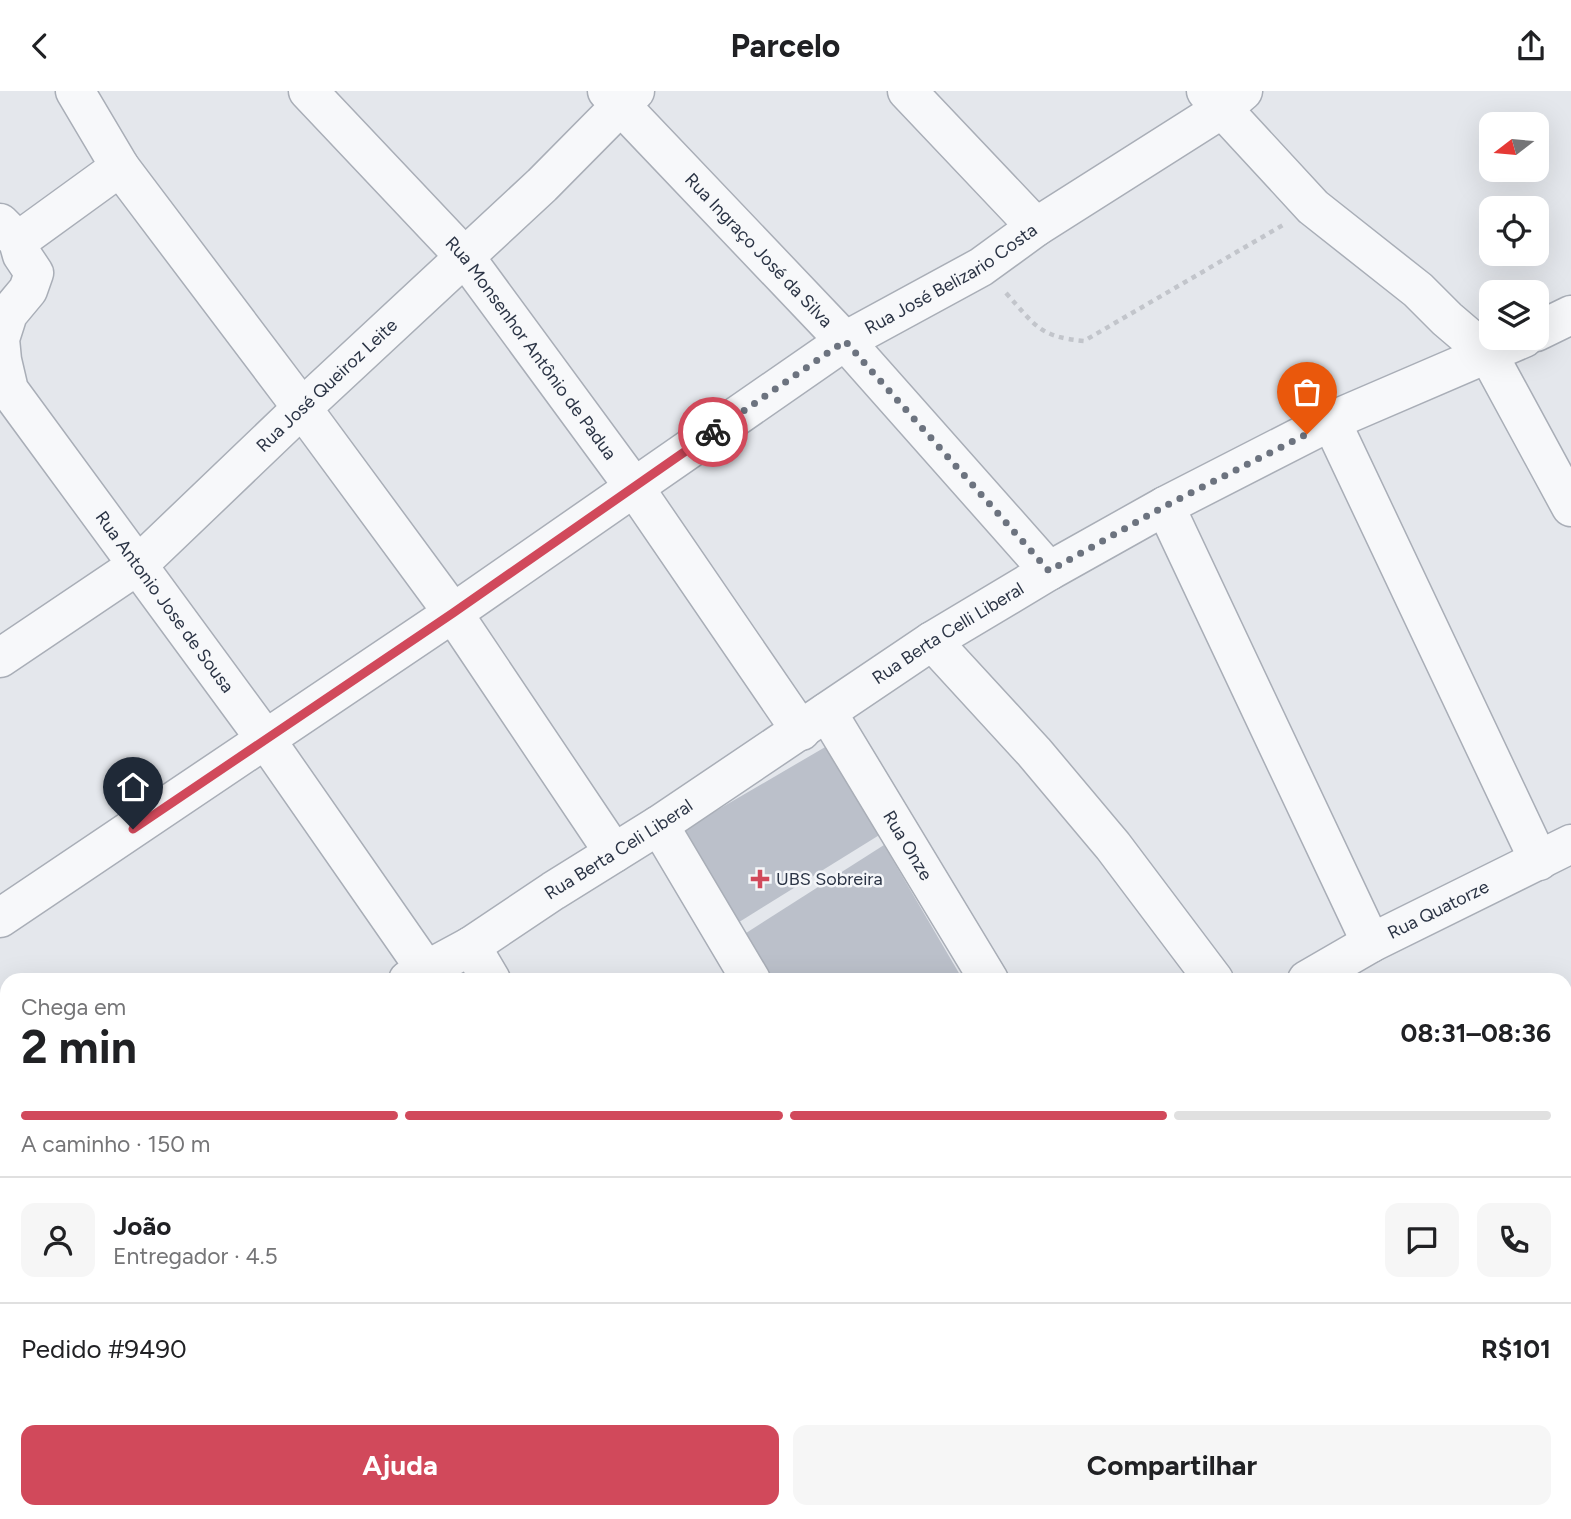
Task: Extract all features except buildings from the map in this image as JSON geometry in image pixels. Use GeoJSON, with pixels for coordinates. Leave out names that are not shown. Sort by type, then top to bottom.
{"type":"FeatureCollection","features":[{"type":"Feature","properties":{"kind":"street"},"geometry":{"type":"LineString","coordinates":[[75,91],[127,176],[453,613],[614,853]]}},
{"type":"Feature","properties":{"kind":"street","name":"Rua Monsenhor Antônio de Padua"},"geometry":{"type":"LineString","coordinates":[[309,91],[465,257],[634,487],[814,721]]}},
{"type":"Feature","properties":{"kind":"street"},"geometry":{"type":"LineString","coordinates":[[907,91],[1036,227]]}},
{"type":"Feature","properties":{"kind":"street","name":"Rua José Queiroz Leite"},"geometry":{"type":"LineString","coordinates":[[0,657],[138,565],[542,185],[620,96]]}},
{"type":"Feature","properties":{"kind":"street","name":"Rua Ingraço José da Silva"},"geometry":{"type":"LineString","coordinates":[[620,96],[845,341],[1049,571]]}},
{"type":"Feature","properties":{"kind":"street"},"geometry":{"type":"LineString","coordinates":[[1224,97],[1313,207],[1418,290],[1488,355],[1571,507]]}},
{"type":"Feature","properties":{"kind":"street","name":"Rua José Belizario Costa"},"geometry":{"type":"LineString","coordinates":[[0,918],[453,613],[845,341],[981,267],[1224,97]]}},
{"type":"Feature","properties":{"kind":"street"},"geometry":{"type":"LineString","coordinates":[[9,232],[127,176]]}},
{"type":"Feature","properties":{"kind":"street","name":"Rua Antonio Jose de Sousa"},"geometry":{"type":"LineString","coordinates":[[9,232],[34,273],[28,291],[8,314],[0,339],[5,394],[138,565],[266,740],[416,973]]}},
{"type":"Feature","properties":{"kind":"street"},"geometry":{"type":"LineString","coordinates":[[1549,326],[1571,315]]}},
{"type":"Feature","properties":{"kind":"street","name":"Rua Berta Celli Liberal"},"geometry":{"type":"LineString","coordinates":[[814,721],[932,641],[1165,506],[1331,421],[1499,350]]}},
{"type":"Feature","properties":{"kind":"street"},"geometry":{"type":"LineString","coordinates":[[1331,421],[1555,853]]}},
{"type":"Feature","properties":{"kind":"street"},"geometry":{"type":"LineString","coordinates":[[1165,506],[1371,943]]}},
{"type":"Feature","properties":{"kind":"street"},"geometry":{"type":"LineString","coordinates":[[932,641],[1034,752],[1104,835],[1209,973]]}},
{"type":"Feature","properties":{"kind":"street","name":"Rua Berta Celi Liberal"},"geometry":{"type":"LineString","coordinates":[[421,973],[471,946],[814,721]]}},
{"type":"Feature","properties":{"kind":"street","name":"Rua Onze"},"geometry":{"type":"LineString","coordinates":[[814,721],[984,973]]}},
{"type":"Feature","properties":{"kind":"street"},"geometry":{"type":"LineString","coordinates":[[659,825],[747,973]]}},
{"type":"Feature","properties":{"kind":"street","name":"Rua Quatorze"},"geometry":{"type":"LineString","coordinates":[[1319,973],[1371,943],[1555,853]]}},
{"type":"Feature","properties":{"kind":"street"},"geometry":{"type":"LineString","coordinates":[[471,946],[487,973]]}},
{"type":"Feature","properties":{"kind":"path"},"geometry":{"type":"LineString","coordinates":[[981,267],[1041,331],[1065,339],[1084,341],[1313,207]]}},
{"type":"Feature","properties":{"kind":"way so far"},"geometry":{"type":"LineString","coordinates":[[713,432],[845,341],[1049,571],[1165,506],[1307,434]]}},
{"type":"Feature","properties":{"kind":"place","name":"UBS Sobreira"},"geometry":{"type":"Point","coordinates":[760,879]}},
{"type":"Feature","properties":{"kind":"route"},"geometry":{"type":"LineString","coordinates":[[133,829],[453,613],[713,432]]}}]}
